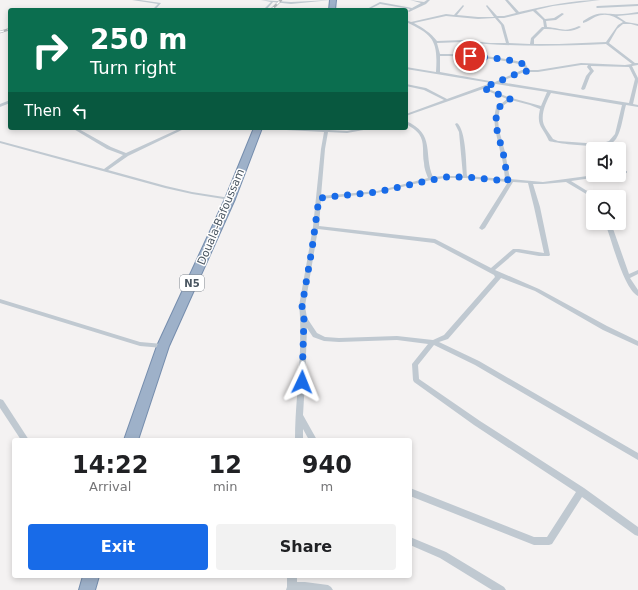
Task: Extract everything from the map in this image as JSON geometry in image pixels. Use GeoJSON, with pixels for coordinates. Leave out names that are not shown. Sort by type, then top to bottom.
{"type":"FeatureCollection","features":[{"type":"Feature","properties":{"kind":"highway","name":"Douala-Bafoussam"},"geometry":{"type":"LineString","coordinates":[[133,438],[163,346],[230,199],[257,130]]}},
{"type":"Feature","properties":{"kind":"highway"},"geometry":{"type":"LineString","coordinates":[[87,590],[90,578]]}},
{"type":"Feature","properties":{"kind":"street"},"geometry":{"type":"LineString","coordinates":[[134,0],[160,3],[155,8]]}},
{"type":"Feature","properties":{"kind":"street"},"geometry":{"type":"LineString","coordinates":[[262,0],[291,3],[332,0]]}},
{"type":"Feature","properties":{"kind":"street"},"geometry":{"type":"LineString","coordinates":[[411,0],[424,2]]}},
{"type":"Feature","properties":{"kind":"street"},"geometry":{"type":"LineString","coordinates":[[408,11],[430,0]]}},
{"type":"Feature","properties":{"kind":"street"},"geometry":{"type":"LineString","coordinates":[[506,0],[518,13]]}},
{"type":"Feature","properties":{"kind":"street"},"geometry":{"type":"LineString","coordinates":[[411,23],[444,15],[497,17],[583,0],[599,0]]}},
{"type":"Feature","properties":{"kind":"street"},"geometry":{"type":"LineString","coordinates":[[583,0],[613,14],[625,22]]}},
{"type":"Feature","properties":{"kind":"street"},"geometry":{"type":"LineString","coordinates":[[266,8],[272,2]]}},
{"type":"Feature","properties":{"kind":"street"},"geometry":{"type":"LineString","coordinates":[[370,8],[380,3],[407,8]]}},
{"type":"Feature","properties":{"kind":"street"},"geometry":{"type":"LineString","coordinates":[[597,7],[638,5]]}},
{"type":"Feature","properties":{"kind":"street"},"geometry":{"type":"LineString","coordinates":[[455,16],[463,6]]}},
{"type":"Feature","properties":{"kind":"street"},"geometry":{"type":"LineString","coordinates":[[487,6],[504,28],[508,44]]}},
{"type":"Feature","properties":{"kind":"street"},"geometry":{"type":"LineString","coordinates":[[408,8],[412,9]]}},
{"type":"Feature","properties":{"kind":"street"},"geometry":{"type":"LineString","coordinates":[[532,44],[532,38],[544,27],[544,20],[534,10]]}},
{"type":"Feature","properties":{"kind":"street"},"geometry":{"type":"LineString","coordinates":[[584,22],[596,14],[638,13]]}},
{"type":"Feature","properties":{"kind":"street"},"geometry":{"type":"LineString","coordinates":[[544,20],[555,19],[563,14]]}},
{"type":"Feature","properties":{"kind":"street"},"geometry":{"type":"LineString","coordinates":[[408,22],[421,29],[436,42],[439,56],[438,73]]}},
{"type":"Feature","properties":{"kind":"street"},"geometry":{"type":"LineString","coordinates":[[607,43],[618,26],[625,22],[638,22]]}},
{"type":"Feature","properties":{"kind":"street"},"geometry":{"type":"LineString","coordinates":[[631,22],[638,25]]}},
{"type":"Feature","properties":{"kind":"street"},"geometry":{"type":"LineString","coordinates":[[544,27],[567,32],[578,27]]}},
{"type":"Feature","properties":{"kind":"street"},"geometry":{"type":"LineString","coordinates":[[436,42],[463,41],[508,44],[607,43],[635,65],[637,81],[631,104]]}},
{"type":"Feature","properties":{"kind":"street"},"geometry":{"type":"LineString","coordinates":[[439,56],[475,56],[510,61],[524,64],[528,71]]}},
{"type":"Feature","properties":{"kind":"street"},"geometry":{"type":"LineString","coordinates":[[583,89],[588,76],[592,71],[589,67],[590,64]]}},
{"type":"Feature","properties":{"kind":"street"},"geometry":{"type":"LineString","coordinates":[[408,115],[483,88],[521,72],[573,65],[635,65]]}},
{"type":"Feature","properties":{"kind":"street"},"geometry":{"type":"LineString","coordinates":[[408,68],[638,106]]}},
{"type":"Feature","properties":{"kind":"street"},"geometry":{"type":"LineString","coordinates":[[408,85],[425,88],[448,101]]}},
{"type":"Feature","properties":{"kind":"street"},"geometry":{"type":"LineString","coordinates":[[483,88],[510,99],[542,108]]}},
{"type":"Feature","properties":{"kind":"street"},"geometry":{"type":"LineString","coordinates":[[550,92],[542,108],[543,127],[548,132],[551,140],[558,142],[600,145],[611,142],[616,134],[624,104]]}},
{"type":"Feature","properties":{"kind":"street"},"geometry":{"type":"LineString","coordinates":[[482,228],[509,181],[497,134],[496,120],[498,108],[510,99]]}},
{"type":"Feature","properties":{"kind":"street"},"geometry":{"type":"LineString","coordinates":[[408,123],[417,129],[425,139],[425,165],[431,179]]}},
{"type":"Feature","properties":{"kind":"street"},"geometry":{"type":"LineString","coordinates":[[458,124],[461,132],[465,177]]}},
{"type":"Feature","properties":{"kind":"street"},"geometry":{"type":"LineString","coordinates":[[78,130],[109,148],[126,155]]}},
{"type":"Feature","properties":{"kind":"street"},"geometry":{"type":"LineString","coordinates":[[105,170],[126,155],[180,130]]}},
{"type":"Feature","properties":{"kind":"street"},"geometry":{"type":"LineString","coordinates":[[299,438],[304,318],[302,306],[316,227],[326,130],[354,132],[362,130]]}},
{"type":"Feature","properties":{"kind":"street"},"geometry":{"type":"LineString","coordinates":[[0,142],[192,193],[230,199]]}},
{"type":"Feature","properties":{"kind":"street"},"geometry":{"type":"LineString","coordinates":[[319,198],[377,192],[431,179],[465,177],[530,183],[547,183],[586,178]]}},
{"type":"Feature","properties":{"kind":"street"},"geometry":{"type":"LineString","coordinates":[[568,181],[586,192]]}},
{"type":"Feature","properties":{"kind":"street"},"geometry":{"type":"LineString","coordinates":[[495,272],[515,250],[521,250],[538,256],[547,255],[537,207],[530,183]]}},
{"type":"Feature","properties":{"kind":"street"},"geometry":{"type":"LineString","coordinates":[[316,227],[435,241],[495,272],[537,290],[638,344]]}},
{"type":"Feature","properties":{"kind":"street"},"geometry":{"type":"LineString","coordinates":[[610,230],[627,277],[638,294]]}},
{"type":"Feature","properties":{"kind":"street"},"geometry":{"type":"LineString","coordinates":[[495,272],[498,276],[446,337],[433,342],[415,364],[416,380],[483,428],[581,491],[638,532]]}},
{"type":"Feature","properties":{"kind":"street"},"geometry":{"type":"LineString","coordinates":[[627,277],[638,272]]}},
{"type":"Feature","properties":{"kind":"street"},"geometry":{"type":"LineString","coordinates":[[0,301],[140,344],[163,346]]}},
{"type":"Feature","properties":{"kind":"street"},"geometry":{"type":"LineString","coordinates":[[304,318],[315,335],[324,339],[398,338],[433,342],[477,363],[638,457]]}},
{"type":"Feature","properties":{"kind":"street"},"geometry":{"type":"LineString","coordinates":[[0,402],[24,438]]}},
{"type":"Feature","properties":{"kind":"street"},"geometry":{"type":"LineString","coordinates":[[299,415],[312,438]]}},
{"type":"Feature","properties":{"kind":"street"},"geometry":{"type":"LineString","coordinates":[[412,493],[534,542],[549,541],[581,491]]}},
{"type":"Feature","properties":{"kind":"street"},"geometry":{"type":"LineString","coordinates":[[412,542],[443,555],[501,590]]}},
{"type":"Feature","properties":{"kind":"street"},"geometry":{"type":"LineString","coordinates":[[292,588],[305,587],[328,590]]}},
{"type":"Feature","properties":{"kind":"railway"},"geometry":{"type":"LineString","coordinates":[[273,8],[281,0]]}},
{"type":"Feature","properties":{"kind":"railway"},"geometry":{"type":"LineString","coordinates":[[0,32],[8,30]]}},
{"type":"Feature","properties":{"kind":"route"},"geometry":{"type":"LineString","coordinates":[[302,382],[304,318],[302,306],[316,227],[319,198],[377,192],[445,177],[465,177],[508,181],[503,153],[497,134],[496,120],[498,108],[510,99],[483,88],[523,71],[528,71],[526,65],[521,63],[470,56]]}}]}
